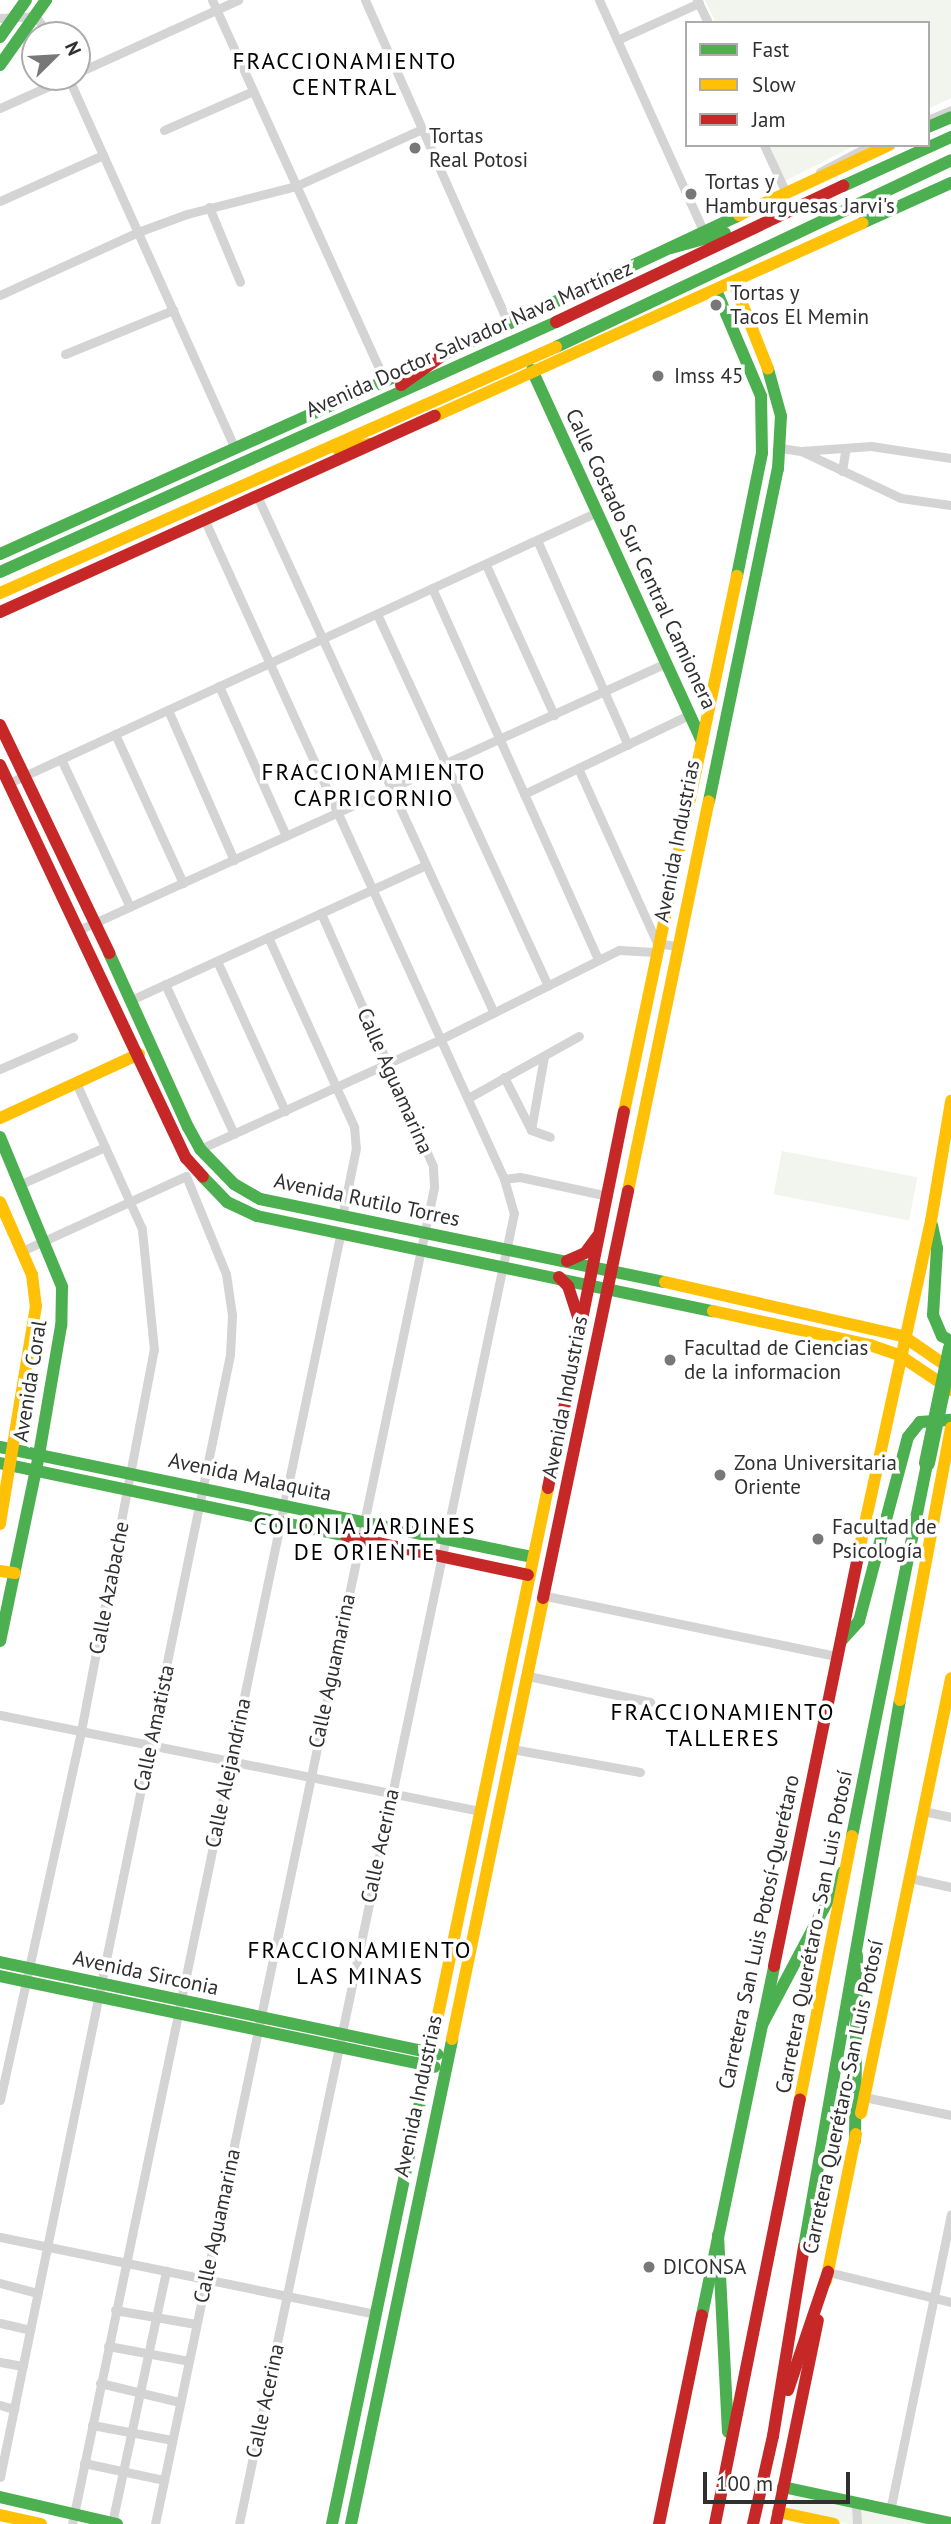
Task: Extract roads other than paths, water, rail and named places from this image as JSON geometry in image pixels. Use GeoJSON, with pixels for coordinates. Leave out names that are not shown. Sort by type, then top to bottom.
{"type":"FeatureCollection","features":[{"type":"Feature","properties":{"kind":"main road"},"geometry":{"type":"LineString","coordinates":[[0,65],[46,0]]}},
{"type":"Feature","properties":{"kind":"main road"},"geometry":{"type":"LineString","coordinates":[[0,37],[21,7]]}},
{"type":"Feature","properties":{"kind":"main road"},"geometry":{"type":"LineString","coordinates":[[930,126],[951,117]]}},
{"type":"Feature","properties":{"kind":"main road","name":"Avenida Doctor Salvador Nava Martínez"},"geometry":{"type":"LineString","coordinates":[[930,146],[951,137]]}},
{"type":"Feature","properties":{"kind":"main road","name":"Avenida Doctor Salvador Nava Martínez"},"geometry":{"type":"LineString","coordinates":[[0,554],[509,325],[703,230],[885,147]]}},
{"type":"Feature","properties":{"kind":"main road","name":"Avenida Doctor Salvador Nava Martínez"},"geometry":{"type":"LineString","coordinates":[[0,572],[653,279],[745,230],[929,147]]}},
{"type":"Feature","properties":{"kind":"main road","name":"Avenida Doctor Salvador Nava Martínez"},"geometry":{"type":"LineString","coordinates":[[0,593],[103,545],[539,355],[622,313],[951,160]]}},
{"type":"Feature","properties":{"kind":"main road"},"geometry":{"type":"LineString","coordinates":[[0,612],[205,522],[532,370],[951,183]]}},
{"type":"Feature","properties":{"kind":"main road"},"geometry":{"type":"LineString","coordinates":[[671,248],[745,230]]}},
{"type":"Feature","properties":{"kind":"main road","name":"Avenida Industrias"},"geometry":{"type":"LineString","coordinates":[[332,2524],[376,2314],[512,1749],[546,1596],[708,790],[781,448],[775,386],[734,282]]}},
{"type":"Feature","properties":{"kind":"main road","name":"Avenida Industrias"},"geometry":{"type":"LineString","coordinates":[[351,2524],[438,2061],[479,1811],[601,1233],[656,947],[747,535],[762,453],[761,396],[716,290]]}},
{"type":"Feature","properties":{"kind":"main road"},"geometry":{"type":"LineString","coordinates":[[562,357],[622,313]]}},
{"type":"Feature","properties":{"kind":"main road"},"geometry":{"type":"LineString","coordinates":[[368,408],[446,353]]}},
{"type":"Feature","properties":{"kind":"main road","name":"Calle Costado Sur Central Camionera"},"geometry":{"type":"LineString","coordinates":[[532,370],[713,766]]}},
{"type":"Feature","properties":{"kind":"main road"},"geometry":{"type":"LineString","coordinates":[[174,515],[251,491],[346,449],[370,444]]}},
{"type":"Feature","properties":{"kind":"main road"},"geometry":{"type":"LineString","coordinates":[[747,535],[747,567],[755,578]]}},
{"type":"Feature","properties":{"kind":"main road","name":"Avenida Rutilo Torres"},"geometry":{"type":"LineString","coordinates":[[0,725],[27,774],[189,1172],[226,1202],[257,1216],[340,1236],[756,1318],[899,1355],[951,1390]]}},
{"type":"Feature","properties":{"kind":"main road","name":"Avenida Rutilo Torres"},"geometry":{"type":"LineString","coordinates":[[0,765],[131,1000],[200,1149],[234,1184],[260,1199],[423,1235],[612,1270],[903,1336],[951,1370]]}},
{"type":"Feature","properties":{"kind":"main road"},"geometry":{"type":"LineString","coordinates":[[692,786],[708,790]]}},
{"type":"Feature","properties":{"kind":"main road"},"geometry":{"type":"LineString","coordinates":[[0,1118],[139,1054]]}},
{"type":"Feature","properties":{"kind":"main road","name":"Carretera San Luis Potosí-Querétaro"},"geometry":{"type":"LineString","coordinates":[[659,2524],[899,1355],[931,1221],[951,1101]]}},
{"type":"Feature","properties":{"kind":"main road","name":"Avenida Coral"},"geometry":{"type":"LineString","coordinates":[[0,1137],[46,1240],[62,1287],[61,1326],[38,1462],[7,1572],[0,1641]]}},
{"type":"Feature","properties":{"kind":"main road","name":"Avenida Coral"},"geometry":{"type":"LineString","coordinates":[[0,1202],[22,1251],[36,1306],[6,1457],[0,1524]]}},
{"type":"Feature","properties":{"kind":"main road"},"geometry":{"type":"LineString","coordinates":[[931,1221],[937,1248],[933,1315],[942,1336],[951,1341]]}},
{"type":"Feature","properties":{"kind":"main road"},"geometry":{"type":"LineString","coordinates":[[565,1262],[585,1253],[601,1233]]}},
{"type":"Feature","properties":{"kind":"main road"},"geometry":{"type":"LineString","coordinates":[[558,1277],[568,1286],[581,1328]]}},
{"type":"Feature","properties":{"kind":"main road","name":"Carretera Querétaro - San Luis Potosí"},"geometry":{"type":"LineString","coordinates":[[753,2524],[772,2436],[935,1466],[951,1348]]}},
{"type":"Feature","properties":{"kind":"main road"},"geometry":{"type":"LineString","coordinates":[[839,1649],[859,1621],[908,1437],[920,1422],[951,1420]]}},
{"type":"Feature","properties":{"kind":"main road","name":"Carretera Querétaro - San Luis Potosí"},"geometry":{"type":"LineString","coordinates":[[715,2524],[935,1466],[951,1428]]}},
{"type":"Feature","properties":{"kind":"main road","name":"Avenida Malaquita"},"geometry":{"type":"LineString","coordinates":[[6,1457],[131,1474],[532,1557]]}},
{"type":"Feature","properties":{"kind":"main road","name":"Avenida Malaquita"},"geometry":{"type":"LineString","coordinates":[[38,1462],[127,1492],[528,1575]]}},
{"type":"Feature","properties":{"kind":"main road","name":"Carretera Querétaro-San Luis Potosí"},"geometry":{"type":"LineString","coordinates":[[777,2518],[951,1678]]}},
{"type":"Feature","properties":{"kind":"main road"},"geometry":{"type":"LineString","coordinates":[[762,2025],[852,1855]]}},
{"type":"Feature","properties":{"kind":"main road"},"geometry":{"type":"LineString","coordinates":[[855,1942],[860,1977],[855,2141]]}},
{"type":"Feature","properties":{"kind":"main road","name":"Avenida Sirconia"},"geometry":{"type":"LineString","coordinates":[[0,1962],[25,1975]]}},
{"type":"Feature","properties":{"kind":"main road","name":"Avenida Sirconia"},"geometry":{"type":"LineString","coordinates":[[0,1976],[25,1975],[438,2061]]}},
{"type":"Feature","properties":{"kind":"main road"},"geometry":{"type":"LineString","coordinates":[[718,2235],[729,2454]]}},
{"type":"Feature","properties":{"kind":"main road"},"geometry":{"type":"LineString","coordinates":[[772,2436],[828,2272]]}},
{"type":"Feature","properties":{"kind":"main road"},"geometry":{"type":"LineString","coordinates":[[783,2487],[856,2505],[951,2523]]}},
{"type":"Feature","properties":{"kind":"main road"},"geometry":{"type":"LineString","coordinates":[[0,2497],[73,2519],[115,2524]]}},
{"type":"Feature","properties":{"kind":"main road"},"geometry":{"type":"LineString","coordinates":[[0,2515],[41,2524]]}},
{"type":"Feature","properties":{"kind":"main road"},"geometry":{"type":"LineString","coordinates":[[777,2518],[834,2524]]}},
{"type":"Feature","properties":{"kind":"street"},"geometry":{"type":"LineString","coordinates":[[212,0],[384,381]]}},
{"type":"Feature","properties":{"kind":"street"},"geometry":{"type":"LineString","coordinates":[[91,67],[238,0]]}},
{"type":"Feature","properties":{"kind":"street"},"geometry":{"type":"LineString","coordinates":[[365,0],[509,325]]}},
{"type":"Feature","properties":{"kind":"street"},"geometry":{"type":"LineString","coordinates":[[599,0],[703,230]]}},
{"type":"Feature","properties":{"kind":"street"},"geometry":{"type":"LineString","coordinates":[[617,40],[698,1],[707,21]]}},
{"type":"Feature","properties":{"kind":"street"},"geometry":{"type":"LineString","coordinates":[[0,18],[21,7],[38,21]]}},
{"type":"Feature","properties":{"kind":"street"},"geometry":{"type":"LineString","coordinates":[[0,108],[37,91]]}},
{"type":"Feature","properties":{"kind":"street"},"geometry":{"type":"LineString","coordinates":[[74,91],[235,448]]}},
{"type":"Feature","properties":{"kind":"street"},"geometry":{"type":"LineString","coordinates":[[163,130],[254,91]]}},
{"type":"Feature","properties":{"kind":"street"},"geometry":{"type":"LineString","coordinates":[[930,119],[951,110]]}},
{"type":"Feature","properties":{"kind":"street"},"geometry":{"type":"LineString","coordinates":[[0,295],[138,232],[209,207],[296,186],[422,129]]}},
{"type":"Feature","properties":{"kind":"street"},"geometry":{"type":"LineString","coordinates":[[765,147],[790,191],[841,158],[866,147]]}},
{"type":"Feature","properties":{"kind":"street"},"geometry":{"type":"LineString","coordinates":[[0,201],[103,155]]}},
{"type":"Feature","properties":{"kind":"street"},"geometry":{"type":"LineString","coordinates":[[209,207],[240,282]]}},
{"type":"Feature","properties":{"kind":"street"},"geometry":{"type":"LineString","coordinates":[[65,354],[173,310]]}},
{"type":"Feature","properties":{"kind":"street"},"geometry":{"type":"LineString","coordinates":[[781,448],[845,451],[871,446],[951,458]]}},
{"type":"Feature","properties":{"kind":"street"},"geometry":{"type":"LineString","coordinates":[[801,451],[901,498],[951,505]]}},
{"type":"Feature","properties":{"kind":"street"},"geometry":{"type":"LineString","coordinates":[[842,471],[845,451]]}},
{"type":"Feature","properties":{"kind":"street"},"geometry":{"type":"LineString","coordinates":[[258,498],[494,1013]]}},
{"type":"Feature","properties":{"kind":"street"},"geometry":{"type":"LineString","coordinates":[[9,783],[597,512]]}},
{"type":"Feature","properties":{"kind":"street","name":"Calle Acerina"},"geometry":{"type":"LineString","coordinates":[[205,522],[439,1040],[468,1098],[504,1179],[514,1213],[503,1250],[239,2524]]}},
{"type":"Feature","properties":{"kind":"street"},"geometry":{"type":"LineString","coordinates":[[537,540],[628,745]]}},
{"type":"Feature","properties":{"kind":"street"},"geometry":{"type":"LineString","coordinates":[[486,565],[554,715]]}},
{"type":"Feature","properties":{"kind":"street"},"geometry":{"type":"LineString","coordinates":[[432,589],[598,959]]}},
{"type":"Feature","properties":{"kind":"street"},"geometry":{"type":"LineString","coordinates":[[377,614],[548,986]]}},
{"type":"Feature","properties":{"kind":"street"},"geometry":{"type":"LineString","coordinates":[[89,926],[666,663]]}},
{"type":"Feature","properties":{"kind":"street"},"geometry":{"type":"LineString","coordinates":[[219,686],[286,836]]}},
{"type":"Feature","properties":{"kind":"street"},"geometry":{"type":"LineString","coordinates":[[168,709],[234,860]]}},
{"type":"Feature","properties":{"kind":"street"},"geometry":{"type":"LineString","coordinates":[[524,794],[690,715]]}},
{"type":"Feature","properties":{"kind":"street"},"geometry":{"type":"LineString","coordinates":[[115,734],[183,883]]}},
{"type":"Feature","properties":{"kind":"street"},"geometry":{"type":"LineString","coordinates":[[61,759],[130,907]]}},
{"type":"Feature","properties":{"kind":"street"},"geometry":{"type":"LineString","coordinates":[[578,768],[656,947]]}},
{"type":"Feature","properties":{"kind":"street"},"geometry":{"type":"LineString","coordinates":[[131,1000],[426,864]]}},
{"type":"Feature","properties":{"kind":"street","name":"Calle Aguamarina"},"geometry":{"type":"LineString","coordinates":[[155,2524],[434,1187],[433,1166],[321,913]]}},
{"type":"Feature","properties":{"kind":"street"},"geometry":{"type":"LineString","coordinates":[[268,937],[354,1127],[356,1148],[342,1217]]}},
{"type":"Feature","properties":{"kind":"street"},"geometry":{"type":"LineString","coordinates":[[200,1149],[439,1040],[619,950],[677,946]]}},
{"type":"Feature","properties":{"kind":"street"},"geometry":{"type":"LineString","coordinates":[[217,961],[285,1111]]}},
{"type":"Feature","properties":{"kind":"street"},"geometry":{"type":"LineString","coordinates":[[165,984],[234,1134]]}},
{"type":"Feature","properties":{"kind":"street"},"geometry":{"type":"LineString","coordinates":[[468,1098],[579,1036]]}},
{"type":"Feature","properties":{"kind":"street"},"geometry":{"type":"LineString","coordinates":[[0,1069],[73,1037]]}},
{"type":"Feature","properties":{"kind":"street"},"geometry":{"type":"LineString","coordinates":[[531,1130],[544,1056]]}},
{"type":"Feature","properties":{"kind":"street"},"geometry":{"type":"LineString","coordinates":[[504,1077],[531,1130],[550,1136]]}},
{"type":"Feature","properties":{"kind":"street","name":"Calle Azabache"},"geometry":{"type":"LineString","coordinates":[[0,2100],[25,1975],[81,1731],[154,1350],[148,1261],[142,1229],[76,1083]]}},
{"type":"Feature","properties":{"kind":"street"},"geometry":{"type":"LineString","coordinates":[[21,1184],[105,1147]]}},
{"type":"Feature","properties":{"kind":"street"},"geometry":{"type":"LineString","coordinates":[[22,1251],[189,1172]]}},
{"type":"Feature","properties":{"kind":"street","name":"Calle Amatista"},"geometry":{"type":"LineString","coordinates":[[0,2477],[3,2445],[23,2366],[230,1355],[232,1315],[226,1274],[189,1172]]}},
{"type":"Feature","properties":{"kind":"street"},"geometry":{"type":"LineString","coordinates":[[504,1179],[520,1177],[608,1196]]}},
{"type":"Feature","properties":{"kind":"street","name":"Calle Alejandrina"},"geometry":{"type":"LineString","coordinates":[[73,2519],[340,1236]]}},
{"type":"Feature","properties":{"kind":"street"},"geometry":{"type":"LineString","coordinates":[[546,1596],[839,1649]]}},
{"type":"Feature","properties":{"kind":"street"},"geometry":{"type":"LineString","coordinates":[[528,1676],[650,1702]]}},
{"type":"Feature","properties":{"kind":"street"},"geometry":{"type":"LineString","coordinates":[[0,1715],[479,1811]]}},
{"type":"Feature","properties":{"kind":"street"},"geometry":{"type":"LineString","coordinates":[[512,1749],[640,1772]]}},
{"type":"Feature","properties":{"kind":"street"},"geometry":{"type":"LineString","coordinates":[[923,1811],[951,1817]]}},
{"type":"Feature","properties":{"kind":"street"},"geometry":{"type":"LineString","coordinates":[[910,1878],[951,1887]]}},
{"type":"Feature","properties":{"kind":"street"},"geometry":{"type":"LineString","coordinates":[[864,2097],[951,2115]]}},
{"type":"Feature","properties":{"kind":"street"},"geometry":{"type":"LineString","coordinates":[[890,2511],[951,2214]]}},
{"type":"Feature","properties":{"kind":"street"},"geometry":{"type":"LineString","coordinates":[[0,2237],[376,2314]]}},
{"type":"Feature","properties":{"kind":"street"},"geometry":{"type":"LineString","coordinates":[[115,2524],[123,2473],[166,2271]]}},
{"type":"Feature","properties":{"kind":"street"},"geometry":{"type":"LineString","coordinates":[[828,2272],[951,2302]]}},
{"type":"Feature","properties":{"kind":"street"},"geometry":{"type":"LineString","coordinates":[[0,2283],[38,2293]]}},
{"type":"Feature","properties":{"kind":"street"},"geometry":{"type":"LineString","coordinates":[[115,2310],[157,2314]]}},
{"type":"Feature","properties":{"kind":"street","name":"Calle Aguamarina"},"geometry":{"type":"LineString","coordinates":[[157,2314],[196,2324]]}},
{"type":"Feature","properties":{"kind":"street"},"geometry":{"type":"LineString","coordinates":[[0,2323],[30,2330]]}},
{"type":"Feature","properties":{"kind":"street"},"geometry":{"type":"LineString","coordinates":[[108,2346],[189,2361]]}},
{"type":"Feature","properties":{"kind":"street"},"geometry":{"type":"LineString","coordinates":[[0,2362],[23,2366]]}},
{"type":"Feature","properties":{"kind":"street"},"geometry":{"type":"LineString","coordinates":[[100,2383],[180,2402]]}},
{"type":"Feature","properties":{"kind":"street"},"geometry":{"type":"LineString","coordinates":[[0,2406],[14,2409]]}},
{"type":"Feature","properties":{"kind":"street"},"geometry":{"type":"LineString","coordinates":[[92,2425],[173,2440]]}},
{"type":"Feature","properties":{"kind":"street"},"geometry":{"type":"LineString","coordinates":[[84,2463],[164,2480]]}},
{"type":"Feature","properties":{"kind":"street"},"geometry":{"type":"LineString","coordinates":[[856,2505],[857,2524]]}},
{"type":"Feature","properties":{"kind":"place","name":"Tortas Real Potosi"},"geometry":{"type":"Point","coordinates":[415,148]}},
{"type":"Feature","properties":{"kind":"place","name":"Tortas y Hamburguesas Jarvi's"},"geometry":{"type":"Point","coordinates":[691,194]}},
{"type":"Feature","properties":{"kind":"place","name":"Tortas y Tacos El Memin"},"geometry":{"type":"Point","coordinates":[716,305]}},
{"type":"Feature","properties":{"kind":"place","name":"Imss 45"},"geometry":{"type":"Point","coordinates":[658,376]}},
{"type":"Feature","properties":{"kind":"place","name":"Facultad de Ciencias de la informacion"},"geometry":{"type":"Point","coordinates":[670,1360]}},
{"type":"Feature","properties":{"kind":"place","name":"Zona Universitaria Oriente"},"geometry":{"type":"Point","coordinates":[720,1475]}},
{"type":"Feature","properties":{"kind":"place","name":"Facultad de Psicología"},"geometry":{"type":"Point","coordinates":[818,1539]}},
{"type":"Feature","properties":{"kind":"place","name":"DICONSA"},"geometry":{"type":"Point","coordinates":[649,2267]}},
{"type":"Feature","properties":{"kind":"district","name":"FRACCIONAMIENTO CENTRAL"},"geometry":{"type":"Point","coordinates":[345,74]}},
{"type":"Feature","properties":{"kind":"district","name":"FRACCIONAMIENTO CAPRICORNIO"},"geometry":{"type":"Point","coordinates":[374,785]}},
{"type":"Feature","properties":{"kind":"district","name":"COLONIA JARDINES DE ORIENTE"},"geometry":{"type":"Point","coordinates":[365,1539]}},
{"type":"Feature","properties":{"kind":"district","name":"FRACCIONAMIENTO TALLERES"},"geometry":{"type":"Point","coordinates":[723,1725]}},
{"type":"Feature","properties":{"kind":"district","name":"FRACCIONAMIENTO LAS MINAS"},"geometry":{"type":"Point","coordinates":[360,1963]}}]}
